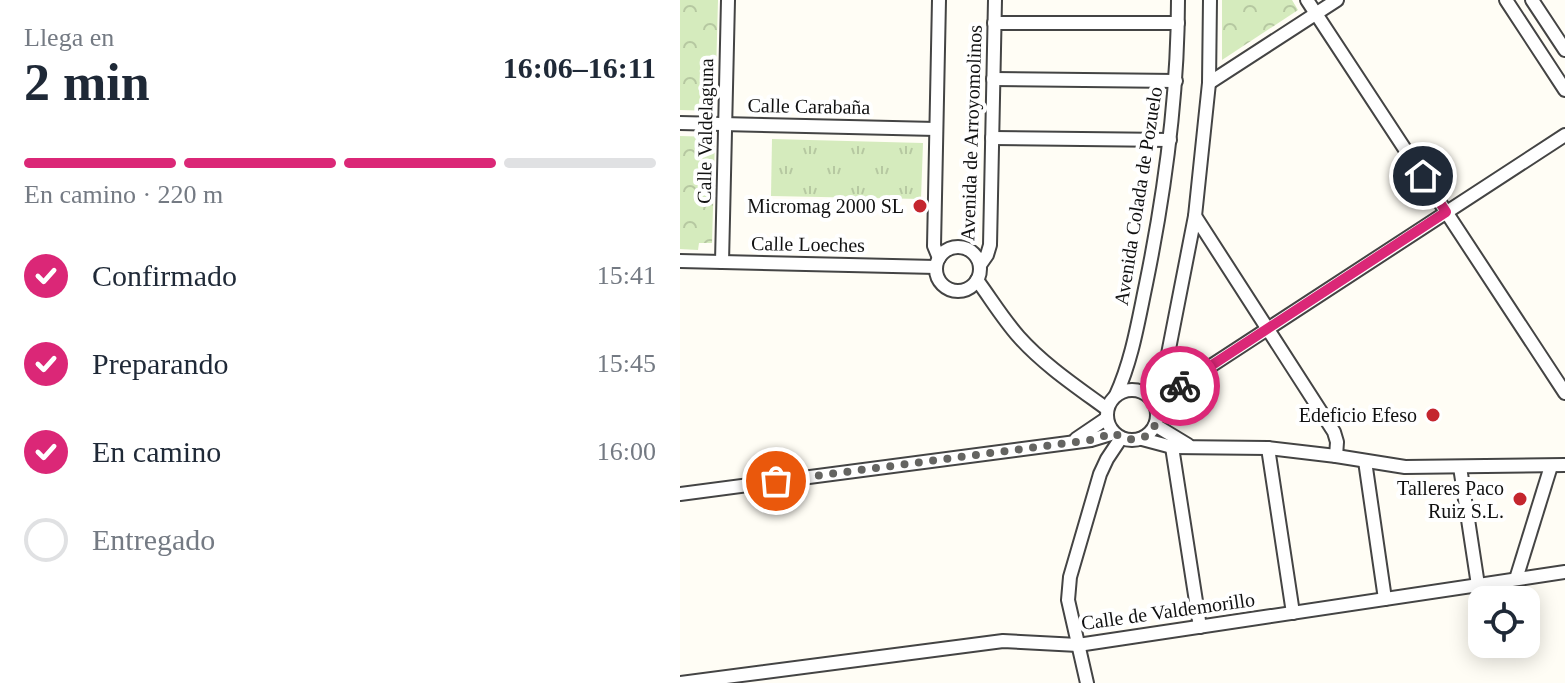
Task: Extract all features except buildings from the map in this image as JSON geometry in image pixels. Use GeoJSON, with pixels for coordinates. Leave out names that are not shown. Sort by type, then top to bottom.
{"type":"FeatureCollection","features":[{"type":"Feature","properties":{"kind":"street","name":"Calle Valdelaguna"},"geometry":{"type":"LineString","coordinates":[[722,262],[728,0]]}},
{"type":"Feature","properties":{"kind":"street","name":"Avenida de Arroyomolinos"},"geometry":{"type":"LineString","coordinates":[[938,262],[934,246],[939,0]]}},
{"type":"Feature","properties":{"kind":"street","name":"Avenida de Arroyomolinos"},"geometry":{"type":"LineString","coordinates":[[980,265],[990,245],[995,0]]}},
{"type":"Feature","properties":{"kind":"street","name":"Avenida Colada de Pozuelo"},"geometry":{"type":"LineString","coordinates":[[1116,395],[1125,376],[1133,345],[1152,254],[1170,140],[1176,81],[1178,0]]}},
{"type":"Feature","properties":{"kind":"street"},"geometry":{"type":"LineString","coordinates":[[1153,401],[1168,354],[1195,216],[1209,83],[1210,0]]}},
{"type":"Feature","properties":{"kind":"street"},"geometry":{"type":"LineString","coordinates":[[1307,0],[1565,393]]}},
{"type":"Feature","properties":{"kind":"street"},"geometry":{"type":"LineString","coordinates":[[1209,83],[1337,0]]}},
{"type":"Feature","properties":{"kind":"street"},"geometry":{"type":"LineString","coordinates":[[1506,0],[1565,90]]}},
{"type":"Feature","properties":{"kind":"street"},"geometry":{"type":"LineString","coordinates":[[1532,0],[1565,50]]}},
{"type":"Feature","properties":{"kind":"street"},"geometry":{"type":"LineString","coordinates":[[994,23],[1178,23]]}},
{"type":"Feature","properties":{"kind":"street"},"geometry":{"type":"LineString","coordinates":[[993,79],[1176,81]]}},
{"type":"Feature","properties":{"kind":"street","name":"Calle Carabaña"},"geometry":{"type":"LineString","coordinates":[[680,123],[936,129]]}},
{"type":"Feature","properties":{"kind":"street"},"geometry":{"type":"LineString","coordinates":[[1153,401],[1565,135]]}},
{"type":"Feature","properties":{"kind":"street"},"geometry":{"type":"LineString","coordinates":[[992,138],[1170,140]]}},
{"type":"Feature","properties":{"kind":"street"},"geometry":{"type":"LineString","coordinates":[[1195,216],[1334,432],[1336,456]]}},
{"type":"Feature","properties":{"kind":"street"},"geometry":{"type":"LineString","coordinates":[[962,247],[974,253],[980,265],[977,280],[966,290],[951,290],[940,282],[938,262],[949,249],[962,247]]}},
{"type":"Feature","properties":{"kind":"street","name":"Calle Loeches"},"geometry":{"type":"LineString","coordinates":[[680,261],[938,262]]}},
{"type":"Feature","properties":{"kind":"street"},"geometry":{"type":"LineString","coordinates":[[977,280],[1019,337],[1107,414],[1118,436]]}},
{"type":"Feature","properties":{"kind":"street"},"geometry":{"type":"LineString","coordinates":[[1067,443],[1086,434],[1107,414],[1110,402],[1123,391],[1147,394],[1157,410],[1152,431],[1142,439]]}},
{"type":"Feature","properties":{"kind":"street"},"geometry":{"type":"LineString","coordinates":[[1155,425],[1191,447]]}},
{"type":"Feature","properties":{"kind":"street"},"geometry":{"type":"LineString","coordinates":[[1087,683],[1068,600],[1070,577],[1100,474],[1118,436]]}},
{"type":"Feature","properties":{"kind":"street"},"geometry":{"type":"LineString","coordinates":[[680,494],[1118,436],[1172,447],[1268,448],[1405,467],[1565,465]]}},
{"type":"Feature","properties":{"kind":"street"},"geometry":{"type":"LineString","coordinates":[[1172,447],[1200,627]]}},
{"type":"Feature","properties":{"kind":"street"},"geometry":{"type":"LineString","coordinates":[[1268,448],[1293,613]]}},
{"type":"Feature","properties":{"kind":"street"},"geometry":{"type":"LineString","coordinates":[[1365,461],[1385,599]]}},
{"type":"Feature","properties":{"kind":"street"},"geometry":{"type":"LineString","coordinates":[[1516,579],[1551,466]]}},
{"type":"Feature","properties":{"kind":"street"},"geometry":{"type":"LineString","coordinates":[[1460,467],[1478,585]]}},
{"type":"Feature","properties":{"kind":"street","name":"Calle de Valdemorillo"},"geometry":{"type":"LineString","coordinates":[[680,683],[1003,641],[1078,645],[1565,572]]}},
{"type":"Feature","properties":{"kind":"green space"},"geometry":{"type":"Polygon","coordinates":[[[680,0],[718,0],[715,111],[680,110],[680,0]]]}},
{"type":"Feature","properties":{"kind":"green space"},"geometry":{"type":"Polygon","coordinates":[[[1222,0],[1292,0],[1298,10],[1222,60],[1222,0]]]}},
{"type":"Feature","properties":{"kind":"green space"},"geometry":{"type":"Polygon","coordinates":[[[680,136],[715,137],[712,243],[699,243],[698,250],[680,249],[680,136]]]}},
{"type":"Feature","properties":{"kind":"green space"},"geometry":{"type":"Polygon","coordinates":[[[772,139],[923,143],[921,199],[771,196],[772,139]]]}},
{"type":"Feature","properties":{"kind":"way so far"},"geometry":{"type":"LineString","coordinates":[[776,481],[1091,440],[1114,433],[1127,440],[1142,439],[1155,425],[1157,410],[1154,403],[1180,386]]}},
{"type":"Feature","properties":{"kind":"place","name":"Micromag 2000 SL"},"geometry":{"type":"Point","coordinates":[920,206]}},
{"type":"Feature","properties":{"kind":"place","name":"Edeficio Efeso"},"geometry":{"type":"Point","coordinates":[1433,415]}},
{"type":"Feature","properties":{"kind":"place","name":"Talleres Paco Ruiz S.L."},"geometry":{"type":"Point","coordinates":[1520,499]}},
{"type":"Feature","properties":{"kind":"route"},"geometry":{"type":"LineString","coordinates":[[1180,386],[1446,212],[1423,176]]}}]}
